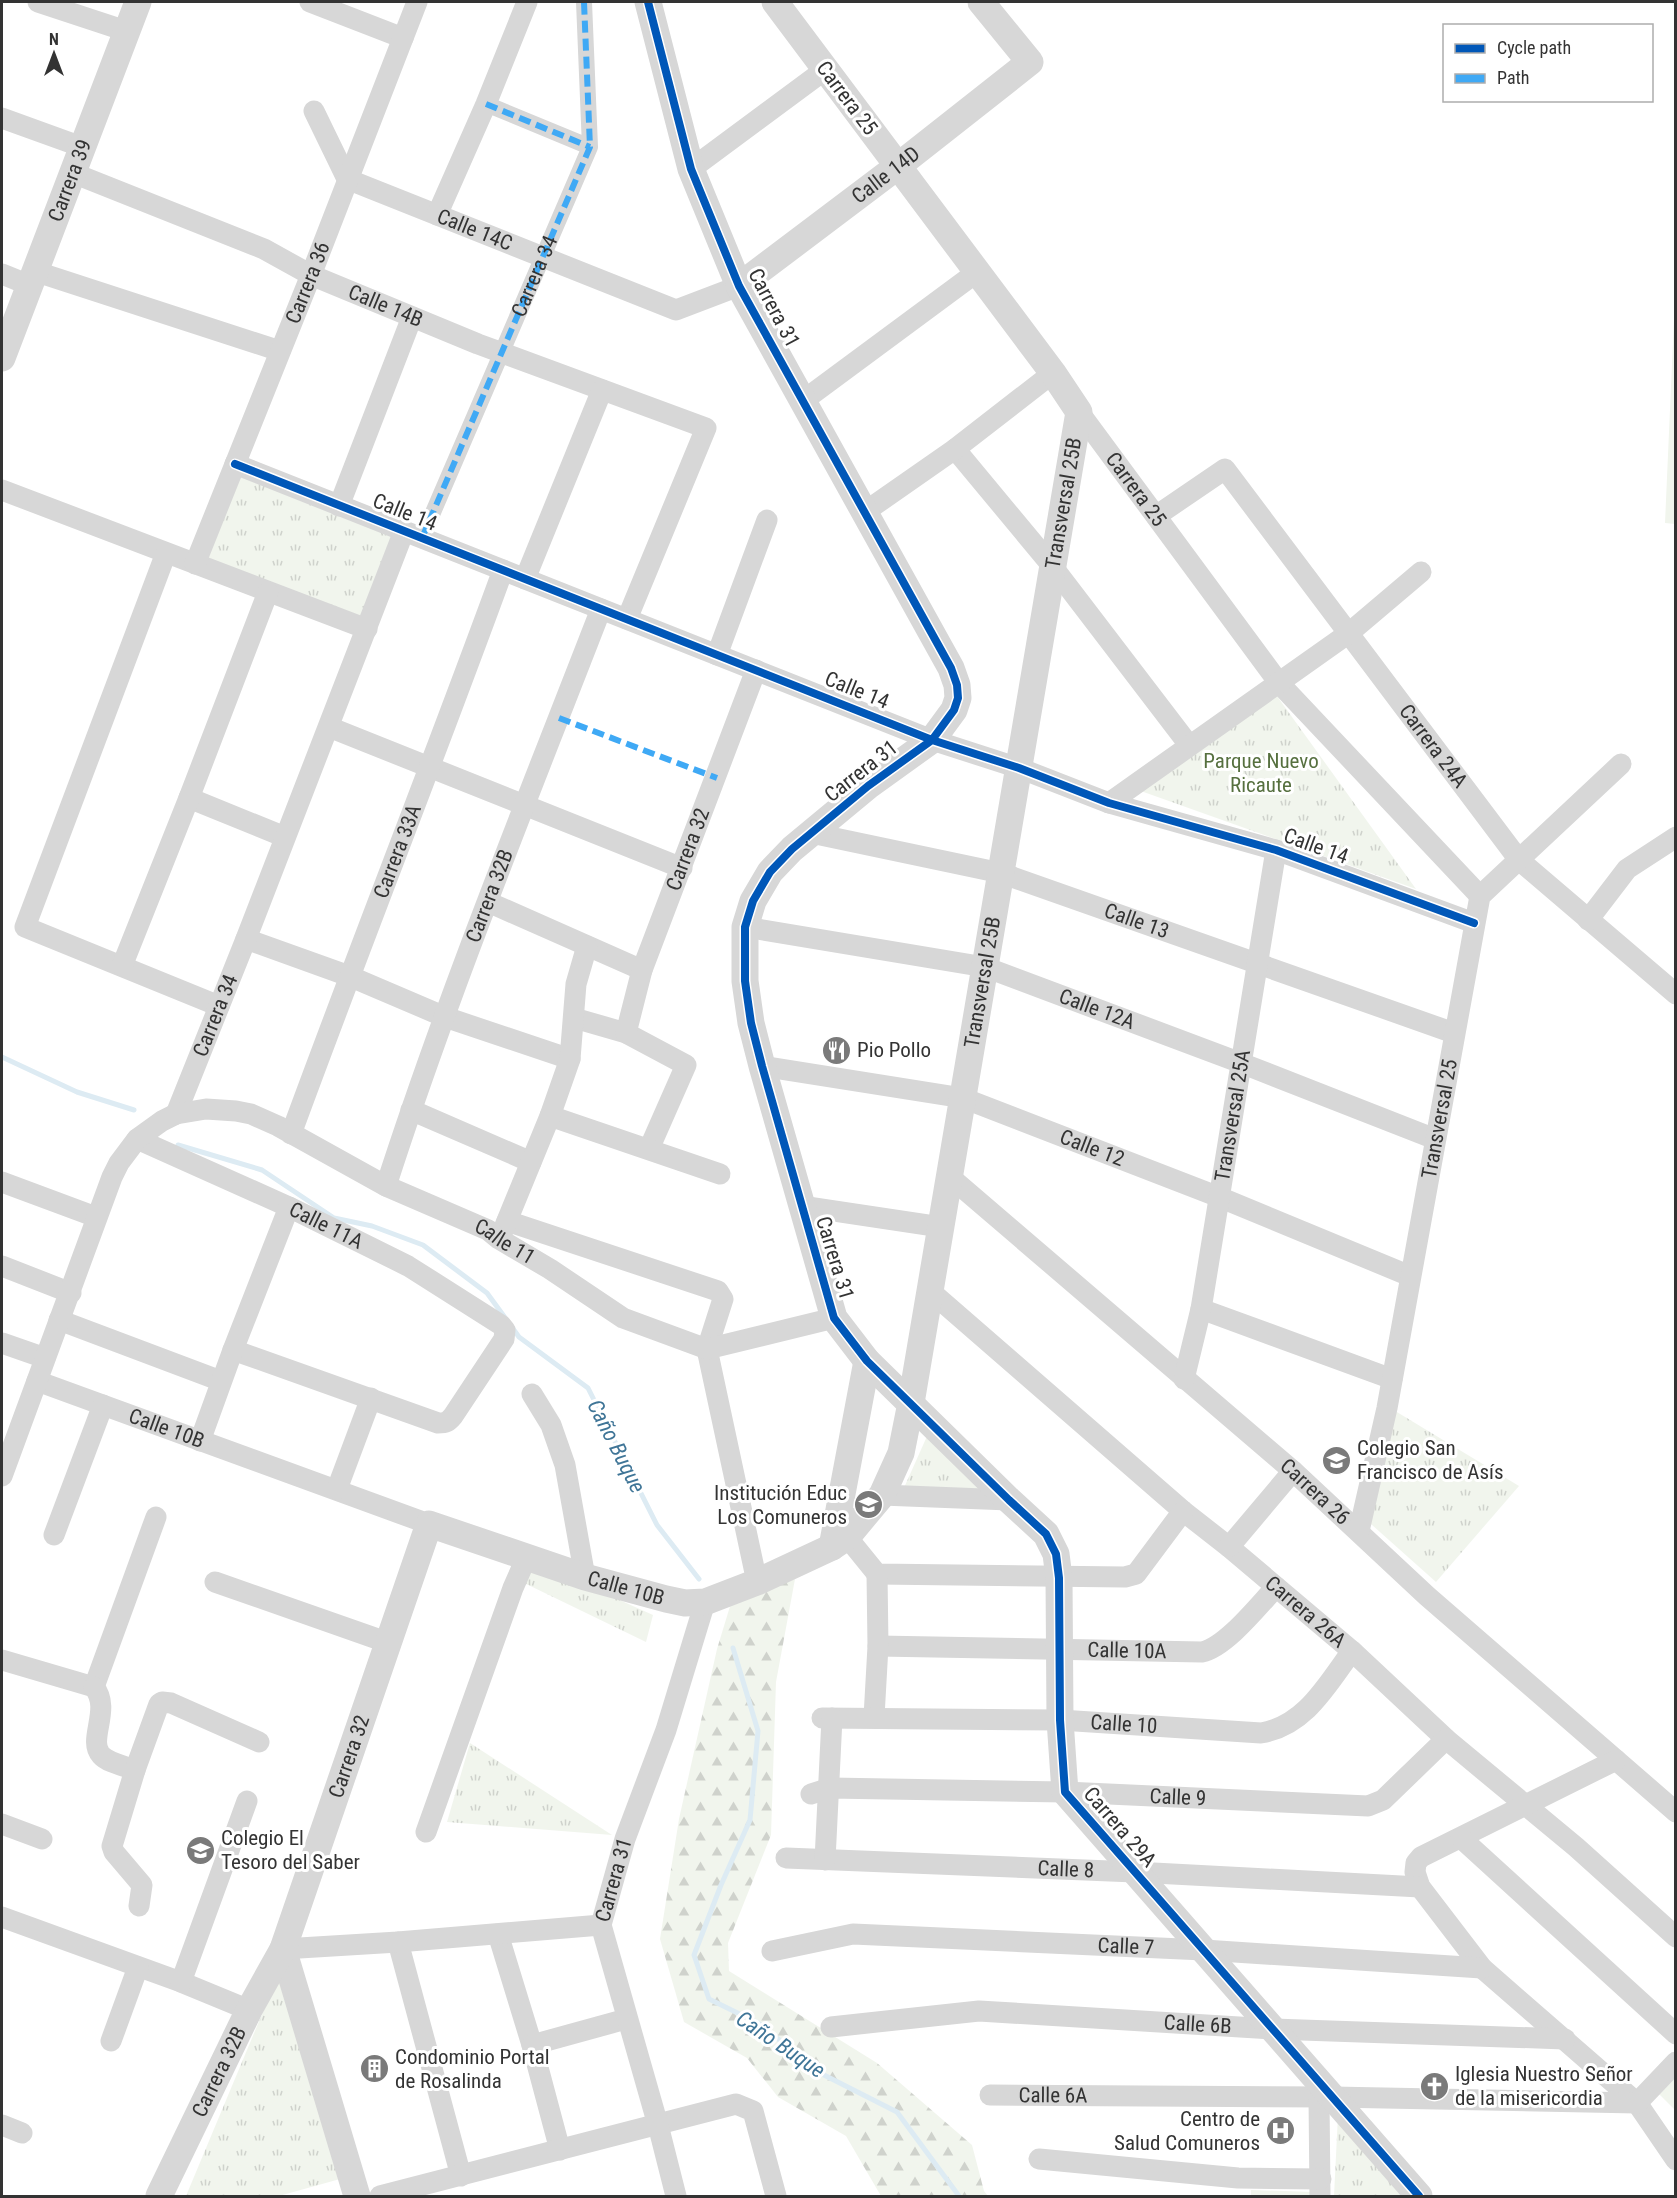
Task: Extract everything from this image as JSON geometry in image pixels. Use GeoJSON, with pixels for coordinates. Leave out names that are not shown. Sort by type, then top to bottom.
{"type":"FeatureCollection","features":[{"type":"Feature","properties":{"kind":"street"},"geometry":{"type":"LineString","coordinates":[[38,2],[126,31]]}},
{"type":"Feature","properties":{"kind":"street","name":"Carrera 39"},"geometry":{"type":"LineString","coordinates":[[2,358],[138,2]]}},
{"type":"Feature","properties":{"kind":"street"},"geometry":{"type":"LineString","coordinates":[[310,2],[403,38]]}},
{"type":"Feature","properties":{"kind":"street","name":"Carrera 36"},"geometry":{"type":"LineString","coordinates":[[195,564],[417,2]]}},
{"type":"Feature","properties":{"kind":"street"},"geometry":{"type":"LineString","coordinates":[[437,215],[486,104],[527,2]]}},
{"type":"Feature","properties":{"kind":"street","name":"Carrera 34"},"geometry":{"type":"LineString","coordinates":[[176,1114],[367,629],[503,352],[590,147],[584,2]]}},
{"type":"Feature","properties":{"kind":"street","name":"Carrera 31"},"geometry":{"type":"LineString","coordinates":[[648,2],[691,169],[739,286],[866,512],[951,668],[957,686],[958,698],[954,710],[932,740],[868,786],[792,849],[770,872],[753,901],[745,927],[745,981],[751,1023],[834,1318],[867,1361],[911,1403]]}},
{"type":"Feature","properties":{"kind":"street","name":"Carrera 25"},"geometry":{"type":"LineString","coordinates":[[775,2],[1053,374],[1279,683],[1480,896]]}},
{"type":"Feature","properties":{"kind":"street","name":"Calle 14D"},"geometry":{"type":"LineString","coordinates":[[739,286],[898,166],[1030,62],[981,2]]}},
{"type":"Feature","properties":{"kind":"street"},"geometry":{"type":"LineString","coordinates":[[691,169],[826,69]]}},
{"type":"Feature","properties":{"kind":"street"},"geometry":{"type":"LineString","coordinates":[[486,104],[590,147]]}},
{"type":"Feature","properties":{"kind":"street"},"geometry":{"type":"LineString","coordinates":[[314,111],[347,179]]}},
{"type":"Feature","properties":{"kind":"street"},"geometry":{"type":"LineString","coordinates":[[2,118],[82,147]]}},
{"type":"Feature","properties":{"kind":"street","name":"Calle 14B"},"geometry":{"type":"LineString","coordinates":[[73,173],[264,249],[311,275],[412,317],[706,428],[627,619]]}},
{"type":"Feature","properties":{"kind":"street","name":"Calle 14C"},"geometry":{"type":"LineString","coordinates":[[347,179],[676,310],[739,286]]}},
{"type":"Feature","properties":{"kind":"street"},"geometry":{"type":"LineString","coordinates":[[804,400],[977,272]]}},
{"type":"Feature","properties":{"kind":"street"},"geometry":{"type":"LineString","coordinates":[[2,274],[32,278],[280,351]]}},
{"type":"Feature","properties":{"kind":"street"},"geometry":{"type":"LineString","coordinates":[[339,506],[412,317]]}},
{"type":"Feature","properties":{"kind":"street"},"geometry":{"type":"LineString","coordinates":[[866,512],[955,449],[1053,374]]}},
{"type":"Feature","properties":{"kind":"street"},"geometry":{"type":"LineString","coordinates":[[525,579],[602,390]]}},
{"type":"Feature","properties":{"kind":"street","name":"Transversal 25B"},"geometry":{"type":"LineString","coordinates":[[839,1542],[882,1495],[901,1453],[1079,412]]}},
{"type":"Feature","properties":{"kind":"street"},"geometry":{"type":"LineString","coordinates":[[955,449],[1053,567],[1189,745]]}},
{"type":"Feature","properties":{"kind":"street","name":"Calle 14"},"geometry":{"type":"LineString","coordinates":[[235,465],[932,740],[1019,768],[1109,803],[1276,850],[1474,923]]}},
{"type":"Feature","properties":{"kind":"street","name":"Carrera 24A"},"geometry":{"type":"LineString","coordinates":[[1156,516],[1225,469],[1519,860],[1676,994]]}},
{"type":"Feature","properties":{"kind":"street"},"geometry":{"type":"LineString","coordinates":[[2,490],[367,629]]}},
{"type":"Feature","properties":{"kind":"street"},"geometry":{"type":"LineString","coordinates":[[717,655],[767,520]]}},
{"type":"Feature","properties":{"kind":"street"},"geometry":{"type":"LineString","coordinates":[[166,553],[25,927],[219,1006]]}},
{"type":"Feature","properties":{"kind":"street","name":"Carrera 33A"},"geometry":{"type":"LineString","coordinates":[[291,1134],[349,976],[431,768],[503,570]]}},
{"type":"Feature","properties":{"kind":"street"},"geometry":{"type":"LineString","coordinates":[[1109,803],[1349,633],[1421,572]]}},
{"type":"Feature","properties":{"kind":"street"},"geometry":{"type":"LineString","coordinates":[[122,966],[268,592]]}},
{"type":"Feature","properties":{"kind":"street","name":"Carrera 32B"},"geometry":{"type":"LineString","coordinates":[[386,1186],[445,1017],[601,609]]}},
{"type":"Feature","properties":{"kind":"street","name":"Carrera 32"},"geometry":{"type":"LineString","coordinates":[[626,1033],[642,969],[756,670]]}},
{"type":"Feature","properties":{"kind":"street"},"geometry":{"type":"LineString","coordinates":[[329,726],[682,868]]}},
{"type":"Feature","properties":{"kind":"street"},"geometry":{"type":"LineString","coordinates":[[1480,896],[1621,764]]}},
{"type":"Feature","properties":{"kind":"street"},"geometry":{"type":"LineString","coordinates":[[189,798],[285,837]]}},
{"type":"Feature","properties":{"kind":"street","name":"Calle 13"},"geometry":{"type":"LineString","coordinates":[[811,833],[1001,873],[1454,1033]]}},
{"type":"Feature","properties":{"kind":"street"},"geometry":{"type":"LineString","coordinates":[[1588,920],[1627,869],[1676,837]]}},
{"type":"Feature","properties":{"kind":"street","name":"Transversal 25A"},"geometry":{"type":"LineString","coordinates":[[1184,1379],[1201,1310],[1276,850]]}},
{"type":"Feature","properties":{"kind":"street","name":"Transversal 25"},"geometry":{"type":"LineString","coordinates":[[1359,1531],[1392,1379],[1480,896]]}},
{"type":"Feature","properties":{"kind":"street"},"geometry":{"type":"LineString","coordinates":[[488,902],[642,969]]}},
{"type":"Feature","properties":{"kind":"street","name":"Calle 12A"},"geometry":{"type":"LineString","coordinates":[[745,927],[985,968],[1435,1139]]}},
{"type":"Feature","properties":{"kind":"street"},"geometry":{"type":"LineString","coordinates":[[246,939],[349,976],[445,1017],[570,1059]]}},
{"type":"Feature","properties":{"kind":"street"},"geometry":{"type":"LineString","coordinates":[[586,946],[576,984],[570,1059],[550,1116],[503,1230],[718,1291],[723,1299],[707,1349],[757,1582]]}},
{"type":"Feature","properties":{"kind":"street"},"geometry":{"type":"LineString","coordinates":[[574,1018],[626,1033],[686,1065],[649,1149]]}},
{"type":"Feature","properties":{"kind":"street","name":"Calle 12"},"geometry":{"type":"LineString","coordinates":[[762,1066],[963,1098],[1219,1197],[1410,1276]]}},
{"type":"Feature","properties":{"kind":"street","name":"Calle 11"},"geometry":{"type":"LineString","coordinates":[[176,1114],[206,1109],[236,1111],[265,1119],[386,1186],[488,1230],[503,1230],[550,1269],[623,1318],[707,1349]]}},
{"type":"Feature","properties":{"kind":"street"},"geometry":{"type":"LineString","coordinates":[[411,1110],[531,1162]]}},
{"type":"Feature","properties":{"kind":"street"},"geometry":{"type":"LineString","coordinates":[[2,1476],[96,1217],[119,1163],[137,1139],[176,1114]]}},
{"type":"Feature","properties":{"kind":"street"},"geometry":{"type":"LineString","coordinates":[[550,1116],[720,1174]]}},
{"type":"Feature","properties":{"kind":"street","name":"Calle 11A"},"geometry":{"type":"LineString","coordinates":[[137,1139],[408,1266],[501,1325],[505,1330],[504,1340],[449,1422],[438,1423],[371,1398]]}},
{"type":"Feature","properties":{"kind":"street","name":"Carrera 26"},"geometry":{"type":"LineString","coordinates":[[950,1177],[1293,1471],[1427,1596],[1676,1812]]}},
{"type":"Feature","properties":{"kind":"street"},"geometry":{"type":"LineString","coordinates":[[2,1182],[96,1217]]}},
{"type":"Feature","properties":{"kind":"street"},"geometry":{"type":"LineString","coordinates":[[801,1206],[941,1227]]}},
{"type":"Feature","properties":{"kind":"street"},"geometry":{"type":"LineString","coordinates":[[200,1441],[288,1208]]}},
{"type":"Feature","properties":{"kind":"street"},"geometry":{"type":"LineString","coordinates":[[2,1266],[70,1293]]}},
{"type":"Feature","properties":{"kind":"street","name":"Carrera 26A"},"geometry":{"type":"LineString","coordinates":[[930,1291],[1183,1510],[1229,1546],[1352,1651],[1446,1739],[1526,1805],[1676,1937]]}},
{"type":"Feature","properties":{"kind":"street"},"geometry":{"type":"LineString","coordinates":[[1201,1310],[1392,1379]]}},
{"type":"Feature","properties":{"kind":"street"},"geometry":{"type":"LineString","coordinates":[[707,1349],[834,1318]]}},
{"type":"Feature","properties":{"kind":"street"},"geometry":{"type":"LineString","coordinates":[[59,1320],[221,1382]]}},
{"type":"Feature","properties":{"kind":"street"},"geometry":{"type":"LineString","coordinates":[[2,1343],[45,1358]]}},
{"type":"Feature","properties":{"kind":"street"},"geometry":{"type":"LineString","coordinates":[[233,1350],[371,1398],[338,1489]]}},
{"type":"Feature","properties":{"kind":"street"},"geometry":{"type":"LineString","coordinates":[[867,1361],[839,1542],[877,1574],[1125,1577],[1136,1574],[1183,1510]]}},
{"type":"Feature","properties":{"kind":"street","name":"Calle 10B"},"geometry":{"type":"LineString","coordinates":[[37,1381],[429,1524],[585,1576],[685,1603],[705,1602],[757,1582],[839,1542]]}},
{"type":"Feature","properties":{"kind":"street"},"geometry":{"type":"LineString","coordinates":[[532,1394],[551,1425],[565,1465],[585,1576]]}},
{"type":"Feature","properties":{"kind":"street","name":"Carrera 29A"},"geometry":{"type":"LineString","coordinates":[[911,1403],[1008,1500],[1046,1534],[1056,1554],[1059,1578],[1060,1720],[1065,1792],[1273,2029],[1326,2097],[1419,2196]]}},
{"type":"Feature","properties":{"kind":"street"},"geometry":{"type":"LineString","coordinates":[[54,1535],[103,1405]]}},
{"type":"Feature","properties":{"kind":"street"},"geometry":{"type":"LineString","coordinates":[[1229,1546],[1293,1471]]}},
{"type":"Feature","properties":{"kind":"street"},"geometry":{"type":"LineString","coordinates":[[882,1495],[1008,1500]]}},
{"type":"Feature","properties":{"kind":"street"},"geometry":{"type":"LineString","coordinates":[[93,1687],[156,1517]]}},
{"type":"Feature","properties":{"kind":"street","name":"Carrera 32"},"geometry":{"type":"LineString","coordinates":[[284,1949],[429,1524]]}},
{"type":"Feature","properties":{"kind":"street"},"geometry":{"type":"LineString","coordinates":[[426,1832],[513,1588],[527,1556]]}},
{"type":"Feature","properties":{"kind":"street"},"geometry":{"type":"LineString","coordinates":[[874,1717],[878,1646],[877,1574]]}},
{"type":"Feature","properties":{"kind":"street"},"geometry":{"type":"LineString","coordinates":[[215,1582],[389,1643]]}},
{"type":"Feature","properties":{"kind":"street","name":"Calle 10A"},"geometry":{"type":"LineString","coordinates":[[878,1646],[1211,1651],[1224,1641],[1276,1587]]}},
{"type":"Feature","properties":{"kind":"street","name":"Carrera 31"},"geometry":{"type":"LineString","coordinates":[[676,2196],[601,1925],[625,1839],[666,1730],[705,1602]]}},
{"type":"Feature","properties":{"kind":"street","name":"Calle 10"},"geometry":{"type":"LineString","coordinates":[[820,1791],[827,1718],[1060,1720],[1241,1733],[1276,1731],[1292,1723],[1305,1712],[1352,1651]]}},
{"type":"Feature","properties":{"kind":"street"},"geometry":{"type":"LineString","coordinates":[[2,1660],[93,1687],[102,1700],[96,1744],[98,1751],[102,1757],[135,1770]]}},
{"type":"Feature","properties":{"kind":"street"},"geometry":{"type":"LineString","coordinates":[[139,1906],[142,1885],[114,1852],[112,1846],[135,1770],[159,1704],[171,1703],[259,1742]]}},
{"type":"Feature","properties":{"kind":"street","name":"Calle 9"},"geometry":{"type":"LineString","coordinates":[[820,1791],[1065,1792],[1368,1806],[1383,1800],[1446,1739]]}},
{"type":"Feature","properties":{"kind":"street"},"geometry":{"type":"LineString","coordinates":[[1616,1760],[1421,1857],[1416,1863],[1415,1872],[1420,1887],[1482,1968],[1637,2103],[1676,2160]]}},
{"type":"Feature","properties":{"kind":"street"},"geometry":{"type":"LineString","coordinates":[[820,1791],[825,1860]]}},
{"type":"Feature","properties":{"kind":"street"},"geometry":{"type":"LineString","coordinates":[[181,1982],[247,1801]]}},
{"type":"Feature","properties":{"kind":"street"},"geometry":{"type":"LineString","coordinates":[[2,1824],[42,1839]]}},
{"type":"Feature","properties":{"kind":"street"},"geometry":{"type":"LineString","coordinates":[[1461,1838],[1676,2034]]}},
{"type":"Feature","properties":{"kind":"street","name":"Calle 8"},"geometry":{"type":"LineString","coordinates":[[786,1858],[1135,1872],[1420,1887]]}},
{"type":"Feature","properties":{"kind":"street"},"geometry":{"type":"LineString","coordinates":[[2,1917],[181,1982],[249,2010]]}},
{"type":"Feature","properties":{"kind":"street"},"geometry":{"type":"LineString","coordinates":[[357,2196],[284,1949],[601,1925]]}},
{"type":"Feature","properties":{"kind":"street"},"geometry":{"type":"LineString","coordinates":[[498,1934],[532,2045],[560,2150]]}},
{"type":"Feature","properties":{"kind":"street","name":"Calle 7"},"geometry":{"type":"LineString","coordinates":[[772,1951],[853,1934],[1204,1950],[1482,1968]]}},
{"type":"Feature","properties":{"kind":"street"},"geometry":{"type":"LineString","coordinates":[[398,1942],[461,2176]]}},
{"type":"Feature","properties":{"kind":"street","name":"Carrera 32B"},"geometry":{"type":"LineString","coordinates":[[159,2196],[249,2010],[284,1949]]}},
{"type":"Feature","properties":{"kind":"street"},"geometry":{"type":"LineString","coordinates":[[111,2041],[138,1967]]}},
{"type":"Feature","properties":{"kind":"street","name":"Calle 6B"},"geometry":{"type":"LineString","coordinates":[[831,2026],[979,2011],[1273,2029],[1565,2039]]}},
{"type":"Feature","properties":{"kind":"street"},"geometry":{"type":"LineString","coordinates":[[532,2045],[626,2019]]}},
{"type":"Feature","properties":{"kind":"street"},"geometry":{"type":"LineString","coordinates":[[1637,2103],[1676,2062]]}},
{"type":"Feature","properties":{"kind":"street","name":"Calle 6A"},"geometry":{"type":"LineString","coordinates":[[990,2095],[1326,2097],[1637,2103]]}},
{"type":"Feature","properties":{"kind":"street"},"geometry":{"type":"LineString","coordinates":[[1039,2159],[1239,2187],[1320,2188],[1326,2097]]}},
{"type":"Feature","properties":{"kind":"street"},"geometry":{"type":"LineString","coordinates":[[380,2196],[736,2104],[753,2111],[776,2196]]}},
{"type":"Feature","properties":{"kind":"street"},"geometry":{"type":"LineString","coordinates":[[2,2126],[22,2133]]}},
{"type":"Feature","properties":{"kind":"green space"},"geometry":{"type":"Polygon","coordinates":[[[1675,296],[1676,524],[1665,523],[1675,296]]]}},
{"type":"Feature","properties":{"kind":"green space"},"geometry":{"type":"Polygon","coordinates":[[[235,464],[404,531],[367,629],[195,564],[235,464]]]}},
{"type":"Feature","properties":{"kind":"green space","name":"Parque Nuevo Ricaute"},"geometry":{"type":"Polygon","coordinates":[[[1274,692],[1416,889],[1138,790],[1274,692]]]}},
{"type":"Feature","properties":{"kind":"green space"},"geometry":{"type":"Polygon","coordinates":[[[1382,1403],[1519,1486],[1436,1582],[1362,1516],[1382,1403]]]}},
{"type":"Feature","properties":{"kind":"green space"},"geometry":{"type":"Polygon","coordinates":[[[928,1434],[984,1493],[903,1490],[928,1434]]]}},
{"type":"Feature","properties":{"kind":"green space"},"geometry":{"type":"Polygon","coordinates":[[[528,1559],[653,1615],[646,1642],[518,1580],[528,1559]]]}},
{"type":"Feature","properties":{"kind":"green space"},"geometry":{"type":"Polygon","coordinates":[[[795,1579],[776,1682],[771,1835],[728,1943],[729,1971],[877,2063],[972,2145],[984,2191],[988,2196],[881,2196],[846,2136],[778,2097],[747,2058],[684,2022],[660,1939],[679,1819],[717,1649],[731,1603],[795,1579]]]}},
{"type":"Feature","properties":{"kind":"green space"},"geometry":{"type":"Polygon","coordinates":[[[470,1743],[612,1835],[447,1822],[470,1743]]]}},
{"type":"Feature","properties":{"kind":"green space"},"geometry":{"type":"Polygon","coordinates":[[[280,1971],[340,2179],[279,2196],[186,2196],[280,1971]]]}},
{"type":"Feature","properties":{"kind":"green space"},"geometry":{"type":"Polygon","coordinates":[[[1675,2059],[1675,2110],[1654,2089],[1675,2059]]]}},
{"type":"Feature","properties":{"kind":"green space"},"geometry":{"type":"Polygon","coordinates":[[[1338,2115],[1409,2196],[1334,2196],[1338,2115]]]}},
{"type":"Feature","properties":{"kind":"green space"},"geometry":{"type":"Polygon","coordinates":[[[1251,2190],[1313,2192],[1312,2196],[1251,2196],[1251,2190]]]}},
{"type":"Feature","properties":{"kind":"waterway","name":"Caño Buque"},"geometry":{"type":"LineString","coordinates":[[2,1057],[77,1092],[134,1110]]}},
{"type":"Feature","properties":{"kind":"waterway","name":"Caño Buque"},"geometry":{"type":"LineString","coordinates":[[178,1145],[262,1170],[334,1218],[372,1226],[423,1245],[487,1293],[506,1319]]}},
{"type":"Feature","properties":{"kind":"waterway","name":"Caño Buque"},"geometry":{"type":"LineString","coordinates":[[511,1326],[519,1337],[588,1388],[657,1525],[699,1579]]}},
{"type":"Feature","properties":{"kind":"waterway","name":"Caño Buque"},"geometry":{"type":"LineString","coordinates":[[733,1648],[758,1731],[750,1820],[721,1885],[694,1955],[709,1999],[758,2023],[822,2074],[897,2112],[959,2196]]}},
{"type":"Feature","properties":{"kind":"marked path"},"geometry":{"type":"LineString","coordinates":[[422,538],[590,147],[584,2]]}},
{"type":"Feature","properties":{"kind":"marked path"},"geometry":{"type":"LineString","coordinates":[[486,104],[590,147]]}},
{"type":"Feature","properties":{"kind":"marked path"},"geometry":{"type":"LineString","coordinates":[[559,718],[717,778]]}},
{"type":"Feature","properties":{"kind":"cycle path"},"geometry":{"type":"LineString","coordinates":[[648,2],[691,169],[739,286],[951,668],[957,685],[958,698],[954,710],[932,740],[868,786],[792,849],[770,872],[753,901],[745,927],[745,981],[751,1023],[834,1318],[867,1361],[1046,1534],[1056,1554],[1059,1578],[1060,1720],[1065,1792],[1419,2196]]}},
{"type":"Feature","properties":{"kind":"cycle path"},"geometry":{"type":"LineString","coordinates":[[235,464],[932,740],[1019,768],[1109,803],[1276,850],[1474,923]]}},
{"type":"Feature","properties":{"kind":"place","name":"Pio Pollo"},"geometry":{"type":"Point","coordinates":[836,1050]}},
{"type":"Feature","properties":{"kind":"place","name":"Colegio San Francisco de Asís"},"geometry":{"type":"Point","coordinates":[1336,1460]}},
{"type":"Feature","properties":{"kind":"place","name":"Institución Educ Los Comuneros"},"geometry":{"type":"Point","coordinates":[868,1505]}},
{"type":"Feature","properties":{"kind":"place","name":"Colegio El Tesoro del Saber"},"geometry":{"type":"Point","coordinates":[200,1850]}},
{"type":"Feature","properties":{"kind":"place","name":"Condominio Portal de Rosalinda"},"geometry":{"type":"Point","coordinates":[374,2069]}},
{"type":"Feature","properties":{"kind":"place","name":"Iglesia Nuestro Señor de la misericordia"},"geometry":{"type":"Point","coordinates":[1434,2086]}},
{"type":"Feature","properties":{"kind":"place","name":"Centro de Salud Comuneros"},"geometry":{"type":"Point","coordinates":[1281,2131]}}]}
